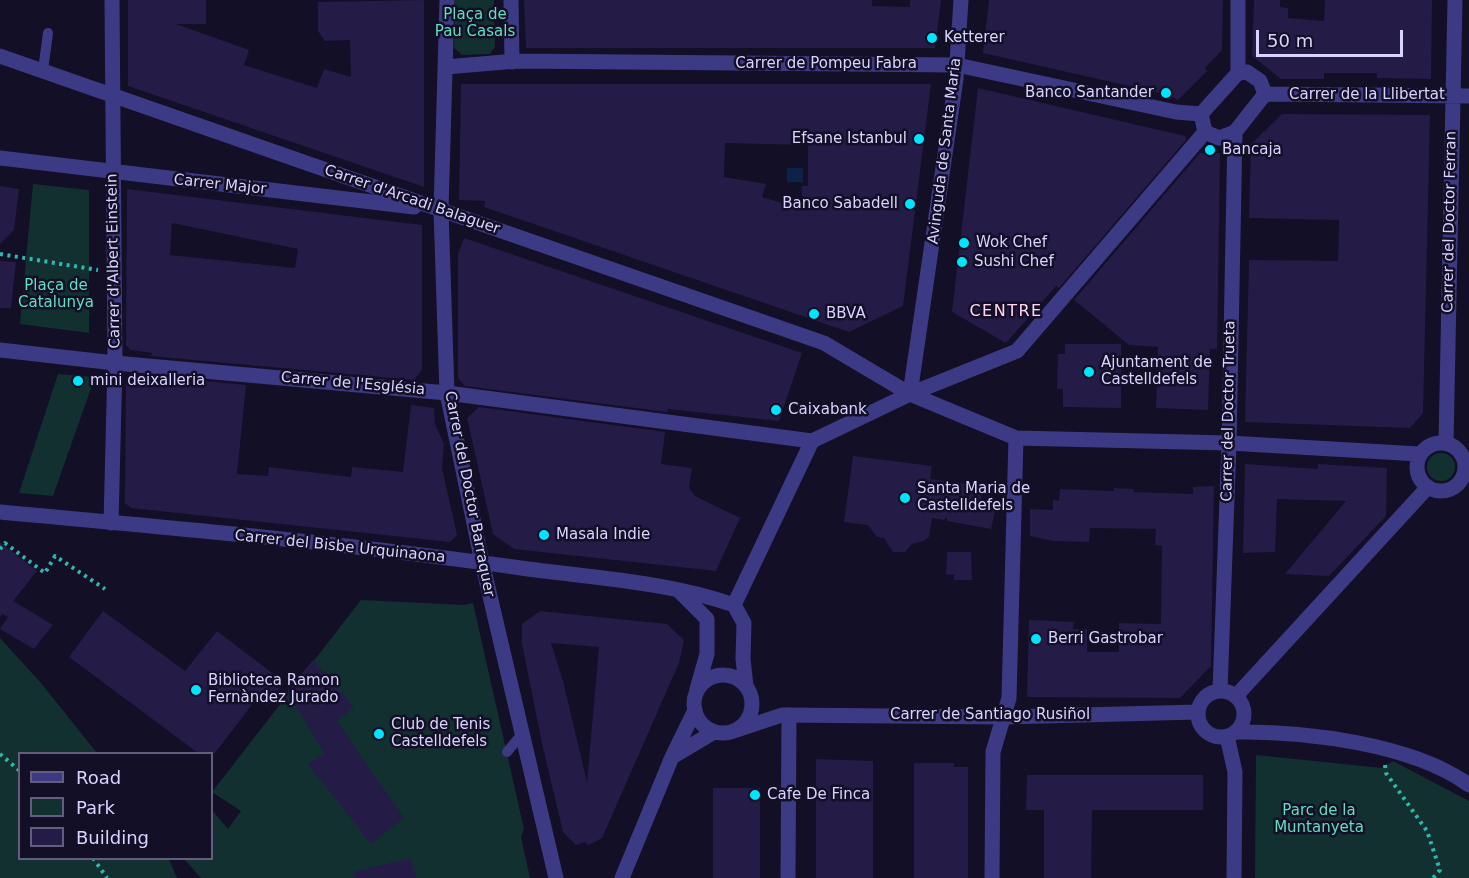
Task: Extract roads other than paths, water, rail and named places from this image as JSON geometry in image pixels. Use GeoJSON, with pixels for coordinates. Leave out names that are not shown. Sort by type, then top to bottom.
{"type":"FeatureCollection","features":[{"type":"Feature","properties":{"kind":"street","name":"Carrer d'Albert Einstein"},"geometry":{"type":"LineString","coordinates":[[111,523],[116,363],[112,173],[112,0]]}},
{"type":"Feature","properties":{"kind":"street"},"geometry":{"type":"LineString","coordinates":[[446,67],[447,0]]}},
{"type":"Feature","properties":{"kind":"street"},"geometry":{"type":"LineString","coordinates":[[511,0],[512,62]]}},
{"type":"Feature","properties":{"kind":"street","name":"Avinguda de Santa Maria"},"geometry":{"type":"LineString","coordinates":[[910,394],[926,301],[957,65],[961,0]]}},
{"type":"Feature","properties":{"kind":"street"},"geometry":{"type":"LineString","coordinates":[[1238,0],[1238,73]]}},
{"type":"Feature","properties":{"kind":"street","name":"Carrer del Doctor Ferran"},"geometry":{"type":"LineString","coordinates":[[1446,443],[1455,0]]}},
{"type":"Feature","properties":{"kind":"street","name":"Carrer d'Arcadi Balaguer"},"geometry":{"type":"LineString","coordinates":[[0,56],[112,93],[824,343],[910,394],[1016,438]]}},
{"type":"Feature","properties":{"kind":"street","name":"Carrer de Pompeu Fabra"},"geometry":{"type":"LineString","coordinates":[[446,67],[512,62],[957,65],[1176,112],[1201,114]]}},
{"type":"Feature","properties":{"kind":"street","name":"Carrer del Doctor Barraquer"},"geometry":{"type":"LineString","coordinates":[[446,67],[441,210],[447,393],[482,562],[556,878]]}},
{"type":"Feature","properties":{"kind":"street"},"geometry":{"type":"LineString","coordinates":[[1246,72],[1260,81],[1265,94],[1235,132],[1219,138],[1205,132],[1201,114],[1238,73],[1246,72]]}},
{"type":"Feature","properties":{"kind":"street","name":"Carrer de la Llibertat"},"geometry":{"type":"LineString","coordinates":[[1265,94],[1469,96]]}},
{"type":"Feature","properties":{"kind":"street"},"geometry":{"type":"LineString","coordinates":[[672,757],[714,732],[737,730],[749,719],[753,704],[746,686],[743,659],[744,623],[734,605],[812,441],[910,394],[1017,351],[1205,132]]}},
{"type":"Feature","properties":{"kind":"street","name":"Carrer del Doctor Trueta"},"geometry":{"type":"LineString","coordinates":[[1220,691],[1230,443],[1235,132]]}},
{"type":"Feature","properties":{"kind":"street","name":"Carrer Major"},"geometry":{"type":"LineString","coordinates":[[0,158],[441,210]]}},
{"type":"Feature","properties":{"kind":"street","name":"Carrer de l'Església"},"geometry":{"type":"LineString","coordinates":[[0,350],[116,363],[447,393],[812,441]]}},
{"type":"Feature","properties":{"kind":"street"},"geometry":{"type":"LineString","coordinates":[[992,878],[993,752],[1009,698],[1016,438],[1230,443],[1419,454],[1436,443],[1446,443],[1465,453],[1465,482],[1440,491],[1428,487],[1419,477],[1417,466],[1419,454]]}},
{"type":"Feature","properties":{"kind":"street"},"geometry":{"type":"LineString","coordinates":[[1236,696],[1428,487]]}},
{"type":"Feature","properties":{"kind":"street","name":"Carrer del Bisbe Urquinaona"},"geometry":{"type":"LineString","coordinates":[[0,512],[482,562],[678,591],[734,605]]}},
{"type":"Feature","properties":{"kind":"street"},"geometry":{"type":"LineString","coordinates":[[678,591],[707,619],[707,654],[695,703],[702,724],[714,732]]}},
{"type":"Feature","properties":{"kind":"street"},"geometry":{"type":"LineString","coordinates":[[622,878],[706,681],[714,676],[732,676],[746,686]]}},
{"type":"Feature","properties":{"kind":"street"},"geometry":{"type":"LineString","coordinates":[[1234,878],[1235,772],[1231,734],[1244,716],[1242,703],[1236,696],[1220,691],[1204,699],[1198,712],[1200,723],[1209,733],[1231,734],[1260,731],[1382,746],[1455,775],[1469,785]]}},
{"type":"Feature","properties":{"kind":"street","name":"Carrer de Santiago Rusiñol"},"geometry":{"type":"LineString","coordinates":[[753,704],[786,715]]}},
{"type":"Feature","properties":{"kind":"street","name":"Carrer de Santiago Rusiñol"},"geometry":{"type":"LineString","coordinates":[[737,730],[786,715],[1005,717],[1198,712]]}},
{"type":"Feature","properties":{"kind":"street"},"geometry":{"type":"LineString","coordinates":[[786,715],[788,878]]}},
{"type":"Feature","properties":{"kind":"lane"},"geometry":{"type":"LineString","coordinates":[[43,70],[48,33]]}},
{"type":"Feature","properties":{"kind":"lane"},"geometry":{"type":"LineString","coordinates":[[507,752],[522,734]]}},
{"type":"Feature","properties":{"kind":"water"},"geometry":{"type":"Polygon","coordinates":[[[787,168],[803,168],[803,182],[787,182],[787,168]]]}},
{"type":"Feature","properties":{"kind":"place","name":"Ketterer"},"geometry":{"type":"Point","coordinates":[932,38]}},
{"type":"Feature","properties":{"kind":"place","name":"Banco Santander"},"geometry":{"type":"Point","coordinates":[1166,93]}},
{"type":"Feature","properties":{"kind":"place","name":"Efsane Istanbul"},"geometry":{"type":"Point","coordinates":[919,139]}},
{"type":"Feature","properties":{"kind":"place","name":"Bancaja"},"geometry":{"type":"Point","coordinates":[1210,150]}},
{"type":"Feature","properties":{"kind":"place","name":"Banco Sabadell"},"geometry":{"type":"Point","coordinates":[910,204]}},
{"type":"Feature","properties":{"kind":"place","name":"Wok Chef"},"geometry":{"type":"Point","coordinates":[964,243]}},
{"type":"Feature","properties":{"kind":"place","name":"Sushi Chef"},"geometry":{"type":"Point","coordinates":[962,262]}},
{"type":"Feature","properties":{"kind":"place","name":"BBVA"},"geometry":{"type":"Point","coordinates":[814,314]}},
{"type":"Feature","properties":{"kind":"place","name":"Ajuntament de Castelldefels"},"geometry":{"type":"Point","coordinates":[1089,372]}},
{"type":"Feature","properties":{"kind":"place","name":"mini deixalleria"},"geometry":{"type":"Point","coordinates":[78,381]}},
{"type":"Feature","properties":{"kind":"place","name":"Caixabank"},"geometry":{"type":"Point","coordinates":[776,410]}},
{"type":"Feature","properties":{"kind":"place","name":"Santa Maria de Castelldefels"},"geometry":{"type":"Point","coordinates":[905,498]}},
{"type":"Feature","properties":{"kind":"place","name":"Masala Indie"},"geometry":{"type":"Point","coordinates":[544,535]}},
{"type":"Feature","properties":{"kind":"place","name":"Berri Gastrobar"},"geometry":{"type":"Point","coordinates":[1036,639]}},
{"type":"Feature","properties":{"kind":"place","name":"Biblioteca Ramon Fernàndez Jurado"},"geometry":{"type":"Point","coordinates":[196,690]}},
{"type":"Feature","properties":{"kind":"place","name":"Club de Tenis Castelldefels"},"geometry":{"type":"Point","coordinates":[379,734]}},
{"type":"Feature","properties":{"kind":"place","name":"Cafe De Finca"},"geometry":{"type":"Point","coordinates":[755,795]}},
{"type":"Feature","properties":{"kind":"district","name":"CENTRE"},"geometry":{"type":"Point","coordinates":[1006,312]}},
{"type":"Feature","properties":{"kind":"park label","name":"Plaça de Pau Casals"},"geometry":{"type":"Point","coordinates":[475,24]}},
{"type":"Feature","properties":{"kind":"park label","name":"Plaça de Catalunya"},"geometry":{"type":"Point","coordinates":[56,294]}},
{"type":"Feature","properties":{"kind":"park label","name":"Parc de la Muntanyeta"},"geometry":{"type":"Point","coordinates":[1319,820]}}]}
